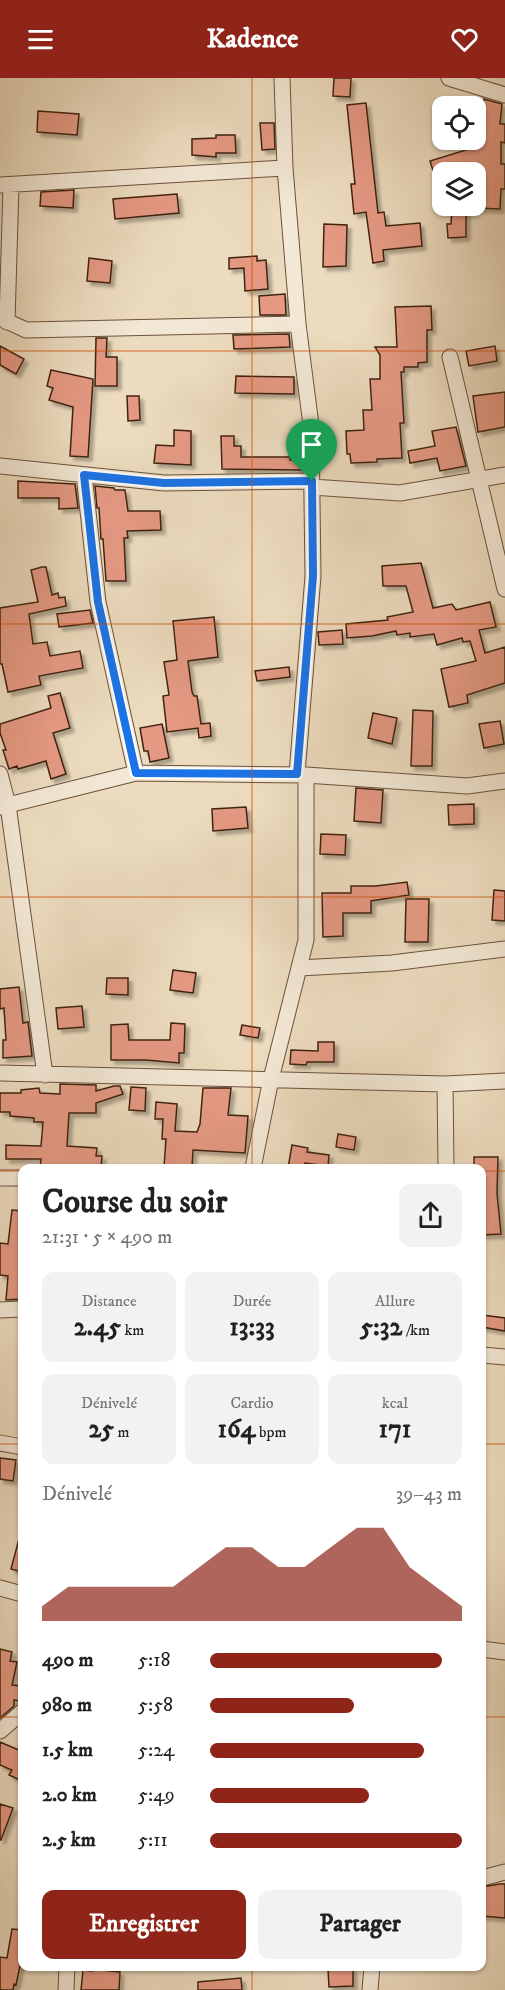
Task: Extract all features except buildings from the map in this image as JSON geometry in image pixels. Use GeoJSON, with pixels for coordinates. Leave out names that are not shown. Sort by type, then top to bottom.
{"type":"FeatureCollection","features":[{"type":"Feature","properties":{"kind":"street"},"geometry":{"type":"LineString","coordinates":[[254,1164],[271,1079],[306,940],[302,775],[313,576],[311,425],[298,324],[285,168],[282,78]]}},
{"type":"Feature","properties":{"kind":"street"},"geometry":{"type":"LineString","coordinates":[[449,78],[505,95]]}},
{"type":"Feature","properties":{"kind":"street"},"geometry":{"type":"LineString","coordinates":[[285,168],[5,185],[4,320],[26,330],[298,324]]}},
{"type":"Feature","properties":{"kind":"street"},"geometry":{"type":"LineString","coordinates":[[450,357],[505,589]]}},
{"type":"Feature","properties":{"kind":"street"},"geometry":{"type":"LineString","coordinates":[[0,466],[164,483],[312,484],[400,493],[505,475]]}},
{"type":"Feature","properties":{"kind":"street"},"geometry":{"type":"LineString","coordinates":[[84,475],[98,602],[136,773]]}},
{"type":"Feature","properties":{"kind":"street"},"geometry":{"type":"LineString","coordinates":[[4,806],[136,773],[302,775],[467,786],[505,782]]}},
{"type":"Feature","properties":{"kind":"street"},"geometry":{"type":"LineString","coordinates":[[0,774],[45,1075]]}},
{"type":"Feature","properties":{"kind":"street"},"geometry":{"type":"LineString","coordinates":[[299,968],[392,963],[505,949]]}},
{"type":"Feature","properties":{"kind":"street"},"geometry":{"type":"LineString","coordinates":[[0,1073],[446,1084],[505,1081]]}},
{"type":"Feature","properties":{"kind":"street"},"geometry":{"type":"LineString","coordinates":[[446,1084],[446,1164]]}},
{"type":"Feature","properties":{"kind":"street"},"geometry":{"type":"LineString","coordinates":[[0,1178],[18,1178]]}},
{"type":"Feature","properties":{"kind":"street"},"geometry":{"type":"LineString","coordinates":[[0,1310],[18,1309]]}},
{"type":"Feature","properties":{"kind":"street"},"geometry":{"type":"LineString","coordinates":[[486,1355],[505,1357]]}},
{"type":"Feature","properties":{"kind":"street"},"geometry":{"type":"LineString","coordinates":[[0,1443],[18,1446]]}},
{"type":"Feature","properties":{"kind":"street"},"geometry":{"type":"LineString","coordinates":[[0,1588],[18,1592]]}},
{"type":"Feature","properties":{"kind":"street"},"geometry":{"type":"LineString","coordinates":[[486,1650],[505,1652]]}},
{"type":"Feature","properties":{"kind":"street"},"geometry":{"type":"LineString","coordinates":[[0,1731],[18,1715]]}},
{"type":"Feature","properties":{"kind":"street"},"geometry":{"type":"LineString","coordinates":[[486,1877],[505,1872]]}},
{"type":"Feature","properties":{"kind":"street"},"geometry":{"type":"LineString","coordinates":[[66,1990],[67,1971]]}},
{"type":"Feature","properties":{"kind":"street"},"geometry":{"type":"LineString","coordinates":[[370,1990],[372,1971]]}},
{"type":"Feature","properties":{"kind":"route"},"geometry":{"type":"LineString","coordinates":[[84,475],[164,483],[312,481],[313,576],[297,774],[136,773],[98,602],[84,475]]}}]}
